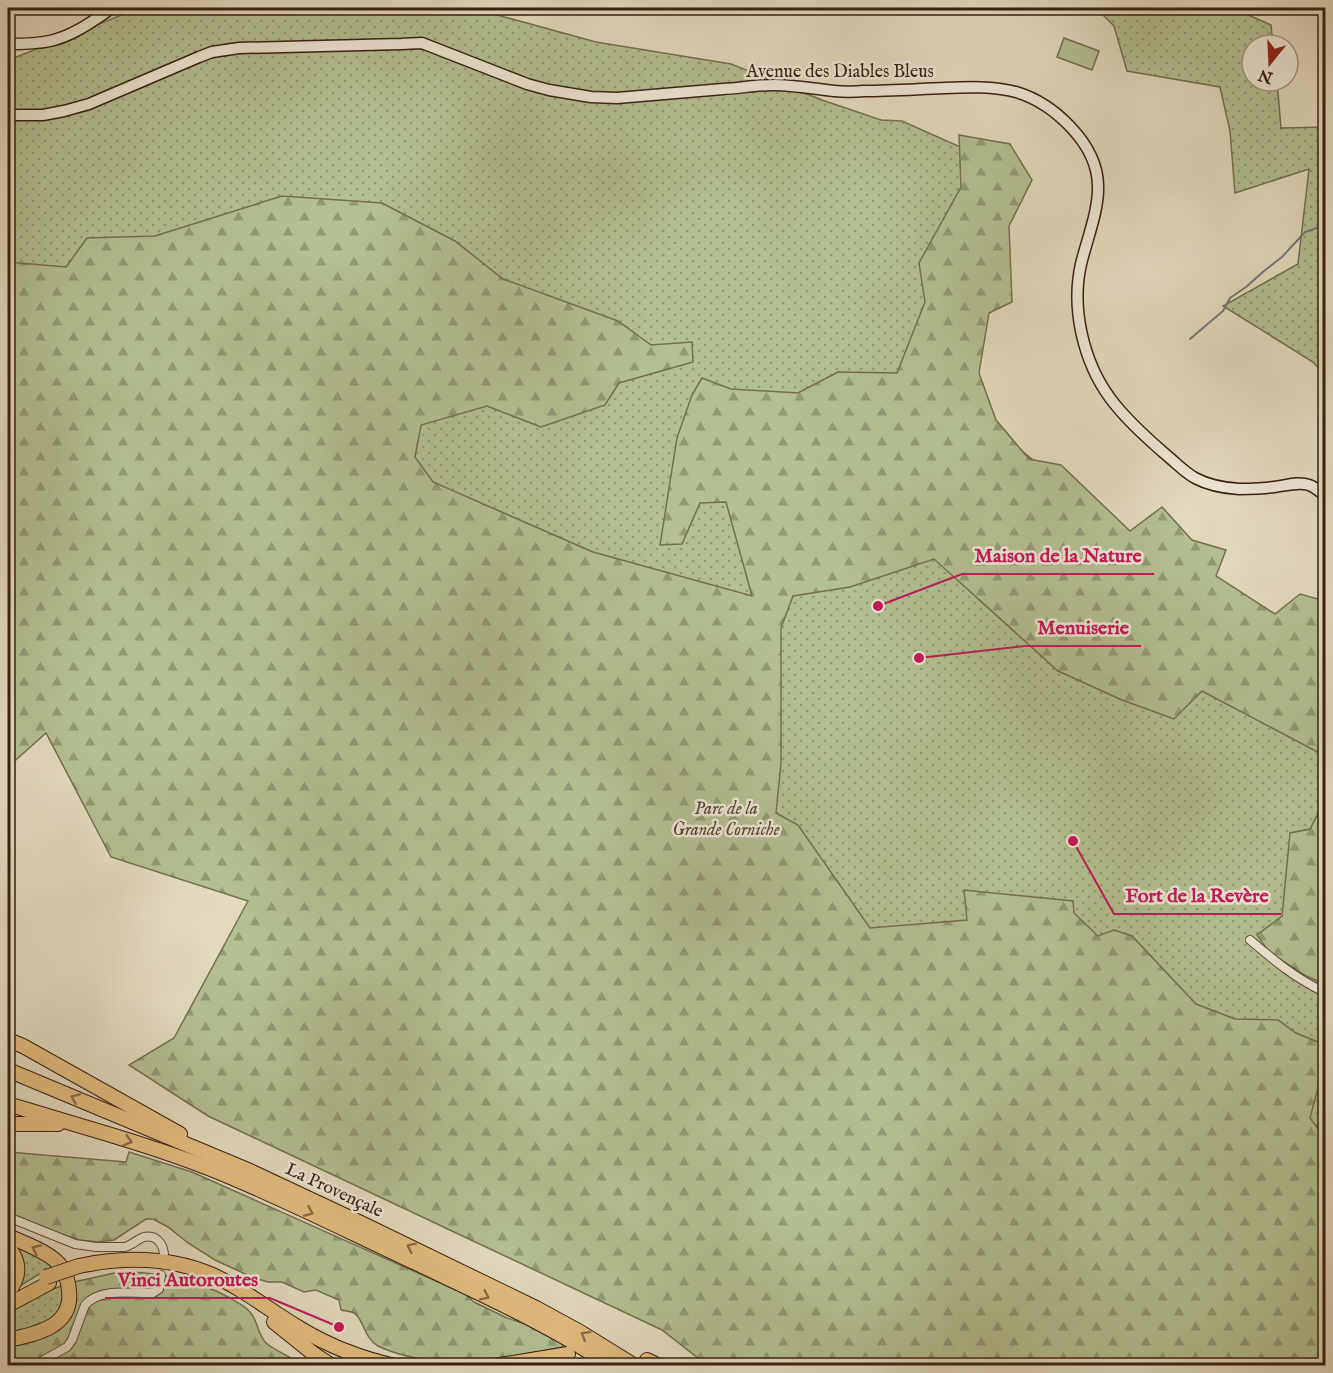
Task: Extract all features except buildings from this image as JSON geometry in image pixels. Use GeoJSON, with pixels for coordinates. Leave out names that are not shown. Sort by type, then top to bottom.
{"type":"FeatureCollection","features":[{"type":"Feature","properties":{"kind":"highway"},"geometry":{"type":"LineString","coordinates":[[8,1040],[23,1046],[226,1161]]}},
{"type":"Feature","properties":{"kind":"highway","name":"La Provençale"},"geometry":{"type":"LineString","coordinates":[[8,1070],[226,1161],[363,1224],[647,1364]]}},
{"type":"Feature","properties":{"kind":"highway","name":"La Provençale"},"geometry":{"type":"LineString","coordinates":[[8,1104],[210,1169],[313,1214],[521,1315],[573,1342],[610,1365]]}},
{"type":"Feature","properties":{"kind":"highway"},"geometry":{"type":"LineString","coordinates":[[8,1124],[72,1124]]}},
{"type":"Feature","properties":{"kind":"highway"},"geometry":{"type":"LineString","coordinates":[[8,1236],[56,1260],[65,1274],[69,1296],[68,1306],[54,1325],[41,1332],[8,1340]]}},
{"type":"Feature","properties":{"kind":"highway"},"geometry":{"type":"LineString","coordinates":[[8,1247],[18,1264],[16,1281],[8,1292]]}},
{"type":"Feature","properties":{"kind":"highway"},"geometry":{"type":"LineString","coordinates":[[8,1298],[48,1280],[100,1262],[137,1260],[165,1262],[209,1274],[245,1292],[321,1341],[395,1365]]}},
{"type":"Feature","properties":{"kind":"highway"},"geometry":{"type":"LineString","coordinates":[[80,1269],[139,1266],[168,1269],[202,1278],[240,1296],[315,1355],[332,1365]]}},
{"type":"Feature","properties":{"kind":"highway"},"geometry":{"type":"LineString","coordinates":[[8,1305],[48,1280]]}},
{"type":"Feature","properties":{"kind":"highway"},"geometry":{"type":"LineString","coordinates":[[494,1365],[568,1354]]}},
{"type":"Feature","properties":{"kind":"main road"},"geometry":{"type":"LineString","coordinates":[[8,44],[51,41],[88,24],[112,8]]}},
{"type":"Feature","properties":{"kind":"main road","name":"Avenue des Diables Bleus"},"geometry":{"type":"LineString","coordinates":[[8,115],[43,115],[89,104],[212,52],[239,48],[422,43],[527,84],[591,97],[617,98],[774,85],[837,92],[963,87],[992,88],[1014,92],[1035,99],[1052,109],[1071,127],[1085,145],[1095,167],[1098,184],[1096,204],[1078,280],[1078,318],[1091,362],[1112,400],[1143,434],[1193,477],[1216,485],[1239,489],[1308,484],[1326,496]]}},
{"type":"Feature","properties":{"kind":"street"},"geometry":{"type":"LineString","coordinates":[[1250,940],[1283,968],[1326,993]]}},
{"type":"Feature","properties":{"kind":"street"},"geometry":{"type":"LineString","coordinates":[[8,1217],[53,1236],[86,1246],[125,1247],[151,1237],[162,1246],[164,1256]]}},
{"type":"Feature","properties":{"kind":"street"},"geometry":{"type":"LineString","coordinates":[[33,1365],[67,1347],[88,1301],[114,1293],[155,1293],[159,1289],[161,1275]]}},
{"type":"Feature","properties":{"kind":"green space","name":"Parc de la Grande Corniche"},"geometry":{"type":"Polygon","coordinates":[[[139,8],[472,8],[596,42],[731,64],[822,100],[881,120],[902,121],[1023,175],[967,314],[987,423],[1217,607],[1325,659],[1325,1365],[261,900],[42,718],[8,749],[8,59],[139,8]]]}},
{"type":"Feature","properties":{"kind":"green space"},"geometry":{"type":"Polygon","coordinates":[[[1096,8],[1233,8],[1271,25],[1272,33],[1240,33],[1240,93],[1278,93],[1281,128],[1325,127],[1325,375],[1313,362],[1223,306],[1298,264],[1309,169],[1235,193],[1230,131],[1220,87],[1127,71],[1114,26],[1096,8]]]}},
{"type":"Feature","properties":{"kind":"green space"},"geometry":{"type":"Polygon","coordinates":[[[1064,38],[1099,51],[1092,70],[1057,57],[1064,38]]]}},
{"type":"Feature","properties":{"kind":"green space","name":"Parc de la Grande Corniche"},"geometry":{"type":"Polygon","coordinates":[[[959,135],[1010,144],[1032,180],[1009,226],[1012,302],[989,313],[979,373],[996,420],[1029,459],[1061,465],[1130,531],[1162,507],[1192,540],[1226,550],[1216,576],[1275,614],[1300,594],[1325,601],[1325,756],[1202,691],[1174,719],[1122,700],[1058,671],[934,559],[850,587],[793,596],[781,628],[781,764],[776,813],[798,825],[870,928],[967,920],[964,890],[1073,901],[1074,913],[1098,936],[1114,930],[1132,936],[1196,1004],[1235,1019],[1278,1020],[1296,1033],[1325,1045],[1325,1061],[1310,1118],[1325,1138],[1325,1365],[707,1365],[662,1330],[208,1116],[129,1065],[174,1038],[248,901],[111,857],[46,733],[8,767],[8,262],[66,267],[87,238],[155,236],[282,196],[382,203],[455,241],[503,279],[618,321],[651,345],[692,342],[693,362],[619,383],[605,405],[541,427],[487,406],[421,425],[415,457],[433,482],[593,552],[752,596],[726,502],[700,503],[682,544],[660,545],[677,438],[692,395],[702,378],[731,389],[798,393],[838,372],[897,373],[925,302],[919,263],[961,187],[959,135]]]}},
{"type":"Feature","properties":{"kind":"green space"},"geometry":{"type":"Polygon","coordinates":[[[1321,808],[1326,818],[1325,984],[1306,976],[1269,952],[1257,935],[1282,916],[1290,833],[1310,829],[1321,808]]]}},
{"type":"Feature","properties":{"kind":"green space"},"geometry":{"type":"Polygon","coordinates":[[[8,1152],[126,1162],[129,1152],[192,1172],[465,1294],[474,1302],[564,1344],[562,1347],[469,1361],[422,1359],[400,1354],[373,1342],[357,1315],[341,1310],[339,1300],[316,1290],[304,1292],[282,1282],[268,1282],[254,1278],[215,1260],[153,1219],[146,1219],[114,1240],[98,1242],[79,1240],[8,1214],[8,1152]]]}},
{"type":"Feature","properties":{"kind":"green space"},"geometry":{"type":"Polygon","coordinates":[[[17,1245],[45,1260],[54,1268],[20,1286],[24,1265],[15,1247],[17,1245]]]}},
{"type":"Feature","properties":{"kind":"green space"},"geometry":{"type":"Polygon","coordinates":[[[119,1272],[148,1273],[189,1281],[230,1298],[252,1314],[266,1343],[300,1365],[8,1365],[8,1346],[50,1334],[74,1282],[119,1272]]]}},
{"type":"Feature","properties":{"kind":"green space"},"geometry":{"type":"Polygon","coordinates":[[[64,1285],[61,1305],[52,1318],[39,1326],[8,1336],[8,1313],[45,1292],[64,1285]]]}},
{"type":"Feature","properties":{"kind":"waterway"},"geometry":{"type":"LineString","coordinates":[[1190,339],[1223,311],[1230,298],[1282,257],[1305,232],[1326,225]]}},
{"type":"Feature","properties":{"kind":"place","name":"Maison de la Nature"},"geometry":{"type":"Point","coordinates":[878,606]}},
{"type":"Feature","properties":{"kind":"place","name":"Menuiserie"},"geometry":{"type":"Point","coordinates":[919,658]}},
{"type":"Feature","properties":{"kind":"place","name":"Fort de la Revère"},"geometry":{"type":"Point","coordinates":[1073,841]}},
{"type":"Feature","properties":{"kind":"place","name":"Vinci Autoroutes"},"geometry":{"type":"Point","coordinates":[339,1327]}}]}
